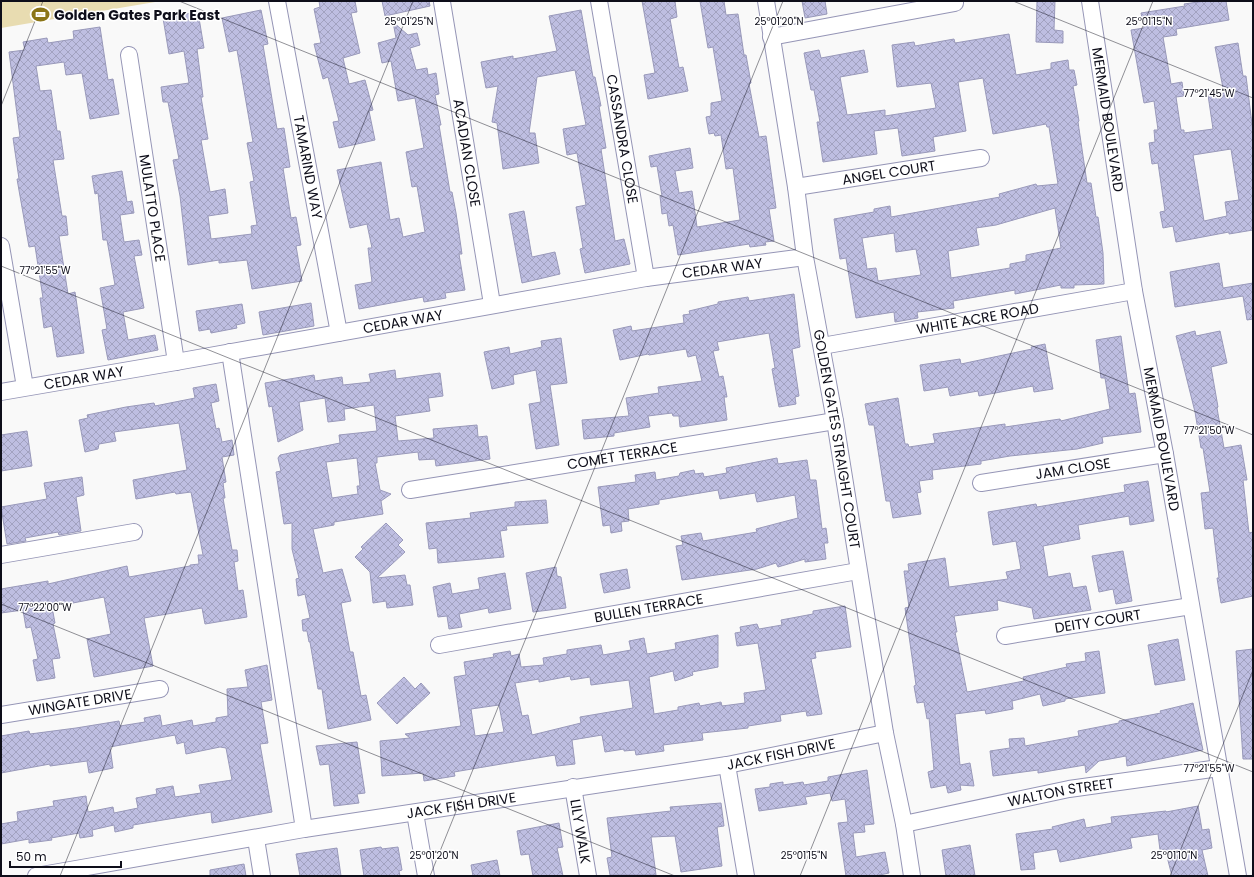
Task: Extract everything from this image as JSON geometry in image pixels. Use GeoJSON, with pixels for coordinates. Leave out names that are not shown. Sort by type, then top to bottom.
{"type":"FeatureCollection","features":[{"type":"Feature","properties":{"kind":"street","name":"TAMARIND WAY"},"geometry":{"type":"LineString","coordinates":[[277,1],[338,333]]}},
{"type":"Feature","properties":{"kind":"street","name":"CASSANDRA CLOSE"},"geometry":{"type":"LineString","coordinates":[[599,1],[646,278]]}},
{"type":"Feature","properties":{"kind":"street","name":"GOLDEN GATES STRAIGHT COURT"},"geometry":{"type":"LineString","coordinates":[[766,1],[796,187],[805,257],[835,421],[885,733],[904,824],[912,876]]}},
{"type":"Feature","properties":{"kind":"street","name":"MERMAID BOULEVARD"},"geometry":{"type":"LineString","coordinates":[[1090,1],[1134,291],[1166,454],[1238,876]]}},
{"type":"Feature","properties":{"kind":"street","name":"ACADIAN CLOSE"},"geometry":{"type":"LineString","coordinates":[[442,2],[492,304]]}},
{"type":"Feature","properties":{"kind":"street"},"geometry":{"type":"LineString","coordinates":[[771,37],[955,3]]}},
{"type":"Feature","properties":{"kind":"street","name":"MULATTO PLACE"},"geometry":{"type":"LineString","coordinates":[[129,55],[176,362]]}},
{"type":"Feature","properties":{"kind":"street","name":"ANGEL COURT"},"geometry":{"type":"LineString","coordinates":[[796,187],[981,158]]}},
{"type":"Feature","properties":{"kind":"street"},"geometry":{"type":"LineString","coordinates":[[1,246],[25,387]]}},
{"type":"Feature","properties":{"kind":"street","name":"CEDAR WAY"},"geometry":{"type":"LineString","coordinates":[[1,392],[338,333],[492,304],[646,278],[805,257]]}},
{"type":"Feature","properties":{"kind":"street","name":"WHITE ACRE ROAD"},"geometry":{"type":"LineString","coordinates":[[822,346],[1134,291]]}},
{"type":"Feature","properties":{"kind":"street"},"geometry":{"type":"LineString","coordinates":[[230,352],[304,829]]}},
{"type":"Feature","properties":{"kind":"street","name":"COMET TERRACE"},"geometry":{"type":"LineString","coordinates":[[410,490],[835,421]]}},
{"type":"Feature","properties":{"kind":"street","name":"JAM CLOSE"},"geometry":{"type":"LineString","coordinates":[[981,483],[1166,454]]}},
{"type":"Feature","properties":{"kind":"street"},"geometry":{"type":"LineString","coordinates":[[1,555],[134,532]]}},
{"type":"Feature","properties":{"kind":"street","name":"BULLEN TERRACE"},"geometry":{"type":"LineString","coordinates":[[439,645],[858,572]]}},
{"type":"Feature","properties":{"kind":"street","name":"DEITY COURT"},"geometry":{"type":"LineString","coordinates":[[1005,636],[1191,606]]}},
{"type":"Feature","properties":{"kind":"street","name":"WINGATE DRIVE"},"geometry":{"type":"LineString","coordinates":[[1,715],[160,689]]}},
{"type":"Feature","properties":{"kind":"street","name":"JACK FISH DRIVE"},"geometry":{"type":"LineString","coordinates":[[36,876],[105,870],[304,829],[727,765],[885,733]]}},
{"type":"Feature","properties":{"kind":"street"},"geometry":{"type":"LineString","coordinates":[[727,765],[746,876]]}},
{"type":"Feature","properties":{"kind":"street","name":"WALTON STREET"},"geometry":{"type":"LineString","coordinates":[[904,824],[1069,789],[1219,768]]}},
{"type":"Feature","properties":{"kind":"street","name":"LILY WALK"},"geometry":{"type":"LineString","coordinates":[[573,788],[588,876]]}},
{"type":"Feature","properties":{"kind":"street"},"geometry":{"type":"LineString","coordinates":[[415,813],[426,876]]}},
{"type":"Feature","properties":{"kind":"street"},"geometry":{"type":"LineString","coordinates":[[256,839],[262,876]]}},
{"type":"Feature","properties":{"kind":"shaded area","name":"Golden Gates Park East"},"geometry":{"type":"Polygon","coordinates":[[[1,1],[161,1],[1,28],[1,1]]]}},
{"type":"Feature","properties":{"kind":"building"},"geometry":{"type":"Polygon","coordinates":[[[319,1],[355,1],[357,12],[351,13],[360,53],[343,58],[349,84],[365,80],[373,110],[369,111],[375,140],[339,148],[333,122],[339,121],[328,77],[323,79],[314,44],[321,43],[314,9],[320,7],[319,1]]]}},
{"type":"Feature","properties":{"kind":"building"},"geometry":{"type":"Polygon","coordinates":[[[382,1],[429,1],[430,6],[385,16],[382,1]]]}},
{"type":"Feature","properties":{"kind":"building"},"geometry":{"type":"Polygon","coordinates":[[[642,1],[675,1],[677,17],[670,19],[679,68],[683,67],[688,91],[648,99],[644,75],[655,73],[642,1]]]}},
{"type":"Feature","properties":{"kind":"building"},"geometry":{"type":"Polygon","coordinates":[[[700,1],[724,1],[726,15],[738,14],[744,55],[746,55],[751,83],[749,84],[759,137],[766,136],[776,208],[769,209],[774,241],[765,242],[766,245],[750,247],[749,244],[678,255],[673,225],[669,226],[667,213],[662,214],[660,196],[662,196],[657,166],[651,167],[649,156],[690,148],[693,168],[675,171],[679,193],[692,191],[697,227],[740,220],[733,168],[726,169],[721,135],[715,136],[714,133],[709,134],[706,117],[711,116],[711,103],[722,101],[713,47],[708,48],[700,1]]]}},
{"type":"Feature","properties":{"kind":"building"},"geometry":{"type":"Polygon","coordinates":[[[802,1],[825,1],[827,14],[805,18],[802,1]]]}},
{"type":"Feature","properties":{"kind":"building"},"geometry":{"type":"Polygon","coordinates":[[[1037,1],[1055,1],[1054,30],[1063,31],[1063,43],[1036,42],[1037,1]]]}},
{"type":"Feature","properties":{"kind":"building"},"geometry":{"type":"Polygon","coordinates":[[[1205,1],[1226,1],[1229,20],[1176,29],[1177,35],[1163,37],[1171,84],[1182,82],[1184,96],[1176,97],[1181,130],[1184,130],[1184,133],[1213,129],[1208,95],[1224,93],[1215,47],[1238,43],[1243,76],[1246,76],[1253,132],[1253,230],[1229,234],[1229,232],[1176,242],[1173,226],[1163,228],[1160,212],[1165,211],[1158,163],[1152,164],[1149,143],[1155,142],[1154,130],[1158,130],[1154,101],[1144,103],[1131,30],[1144,28],[1141,13],[1185,6],[1184,4],[1205,1]],[[1231,149],[1193,155],[1204,221],[1227,216],[1225,202],[1239,200],[1231,149]]]}},
{"type":"Feature","properties":{"kind":"building"},"geometry":{"type":"Polygon","coordinates":[[[261,10],[268,44],[263,45],[277,129],[284,128],[290,167],[283,168],[291,218],[296,217],[301,245],[296,246],[302,281],[252,289],[247,260],[219,263],[219,260],[188,265],[180,196],[173,160],[179,159],[168,102],[163,102],[161,87],[189,83],[184,51],[169,54],[163,18],[198,12],[204,48],[197,49],[203,97],[201,97],[208,139],[201,140],[210,192],[225,189],[228,213],[208,216],[211,239],[252,234],[251,226],[257,225],[250,182],[254,181],[247,143],[253,142],[237,50],[229,52],[222,18],[261,10]]]}},
{"type":"Feature","properties":{"kind":"building"},"geometry":{"type":"Polygon","coordinates":[[[581,10],[593,77],[595,77],[601,106],[599,106],[606,148],[601,149],[615,241],[624,239],[630,264],[585,273],[580,249],[583,248],[576,207],[586,205],[577,153],[567,155],[563,129],[586,125],[575,70],[537,77],[529,133],[535,133],[539,163],[503,169],[497,123],[492,122],[498,86],[486,88],[481,62],[513,56],[513,59],[557,51],[549,16],[581,10]]]}},
{"type":"Feature","properties":{"kind":"building"},"geometry":{"type":"Polygon","coordinates":[[[393,22],[408,35],[417,33],[420,45],[410,48],[416,70],[427,68],[428,75],[436,73],[439,94],[435,95],[441,125],[439,125],[450,192],[452,192],[456,213],[462,254],[459,254],[465,290],[445,293],[446,298],[424,302],[423,297],[359,309],[355,285],[372,282],[368,248],[372,248],[367,224],[350,228],[337,170],[381,162],[390,220],[399,218],[403,237],[425,232],[417,186],[412,187],[406,152],[424,148],[415,98],[398,101],[391,61],[382,63],[378,43],[396,38],[393,22]]]}},
{"type":"Feature","properties":{"kind":"building"},"geometry":{"type":"Polygon","coordinates":[[[100,27],[108,80],[113,79],[119,114],[90,119],[82,73],[66,75],[64,62],[36,66],[40,91],[51,90],[57,131],[60,131],[64,159],[53,160],[62,216],[66,216],[68,235],[59,236],[68,294],[75,292],[84,353],[57,357],[52,326],[44,328],[40,298],[43,298],[35,246],[29,247],[17,179],[19,179],[13,138],[20,137],[9,52],[25,50],[23,42],[47,38],[48,43],[74,39],[73,31],[100,27]]]}},
{"type":"Feature","properties":{"kind":"building"},"geometry":{"type":"Polygon","coordinates":[[[1009,34],[1016,75],[1051,69],[1051,63],[1068,60],[1069,70],[1074,70],[1077,85],[1073,86],[1087,183],[1091,183],[1096,217],[1098,217],[1103,253],[1104,284],[1074,285],[1074,288],[1061,288],[1061,285],[1015,294],[1015,290],[953,301],[954,308],[917,312],[918,318],[895,322],[894,312],[856,318],[846,258],[840,259],[834,219],[874,212],[874,209],[890,206],[891,217],[1000,197],[999,194],[1036,184],[1037,186],[1058,184],[1049,127],[1047,127],[1046,124],[993,134],[983,78],[958,82],[966,131],[933,137],[935,151],[902,156],[898,128],[874,131],[877,154],[823,162],[817,122],[820,122],[814,90],[811,90],[804,53],[819,50],[821,58],[864,50],[868,72],[840,77],[847,115],[885,110],[885,116],[936,108],[931,83],[897,87],[892,45],[914,42],[915,46],[954,39],[955,43],[1009,34]],[[1055,208],[996,225],[976,228],[979,245],[948,251],[951,278],[1010,268],[1010,264],[1026,261],[1026,255],[1061,248],[1055,208]],[[894,233],[862,238],[867,269],[876,268],[878,281],[921,275],[916,249],[896,252],[894,233]]]}},
{"type":"Feature","properties":{"kind":"building"},"geometry":{"type":"Polygon","coordinates":[[[122,171],[127,202],[132,201],[134,213],[120,215],[124,242],[139,240],[142,255],[134,256],[144,308],[123,312],[128,340],[155,335],[158,350],[108,360],[102,330],[107,329],[100,288],[115,285],[107,240],[103,240],[98,193],[95,194],[92,176],[122,171]]]}},
{"type":"Feature","properties":{"kind":"building"},"geometry":{"type":"Polygon","coordinates":[[[524,211],[532,257],[555,252],[560,274],[522,283],[509,214],[524,211]]]}},
{"type":"Feature","properties":{"kind":"building"},"geometry":{"type":"Polygon","coordinates":[[[1219,263],[1223,288],[1253,283],[1253,319],[1247,320],[1243,296],[1175,307],[1170,272],[1219,263]]]}},
{"type":"Feature","properties":{"kind":"building"},"geometry":{"type":"Polygon","coordinates":[[[794,294],[800,347],[792,349],[799,396],[795,397],[796,404],[779,407],[772,369],[775,368],[769,333],[717,342],[719,350],[713,351],[719,377],[723,376],[727,397],[724,397],[727,420],[680,427],[679,416],[673,416],[672,413],[648,416],[650,427],[614,433],[614,436],[584,439],[582,420],[629,416],[626,398],[659,393],[658,387],[702,381],[696,355],[688,357],[686,349],[648,354],[620,360],[613,330],[631,326],[632,331],[684,323],[683,315],[690,314],[689,311],[718,304],[718,302],[748,297],[749,301],[794,294]]]}},
{"type":"Feature","properties":{"kind":"building"},"geometry":{"type":"Polygon","coordinates":[[[311,303],[314,326],[263,335],[259,312],[311,303]]]}},
{"type":"Feature","properties":{"kind":"building"},"geometry":{"type":"Polygon","coordinates":[[[242,304],[245,323],[236,325],[237,328],[211,333],[210,329],[199,331],[196,311],[242,304]]]}},
{"type":"Feature","properties":{"kind":"building"},"geometry":{"type":"Polygon","coordinates":[[[1195,331],[1196,336],[1220,331],[1227,363],[1211,367],[1217,408],[1224,448],[1241,445],[1247,480],[1243,480],[1249,533],[1253,532],[1253,596],[1221,603],[1217,578],[1219,578],[1213,528],[1205,529],[1201,493],[1210,492],[1203,448],[1201,448],[1195,412],[1176,336],[1195,331]]]}},
{"type":"Feature","properties":{"kind":"building"},"geometry":{"type":"Polygon","coordinates":[[[1121,336],[1129,394],[1135,393],[1141,432],[1102,437],[1103,443],[1077,449],[1010,456],[981,461],[981,464],[932,470],[933,479],[919,481],[921,492],[917,493],[921,514],[893,518],[890,501],[886,501],[874,425],[869,425],[865,404],[898,398],[905,444],[908,444],[909,447],[935,443],[933,434],[1005,424],[1005,427],[1060,419],[1061,421],[1110,409],[1105,378],[1101,378],[1096,340],[1121,336]]]}},
{"type":"Feature","properties":{"kind":"building"},"geometry":{"type":"Polygon","coordinates":[[[561,338],[567,383],[550,385],[559,445],[536,449],[529,404],[541,402],[536,370],[513,375],[514,384],[492,389],[484,352],[509,347],[510,354],[542,347],[541,341],[561,338]]]}},
{"type":"Feature","properties":{"kind":"building"},"geometry":{"type":"Polygon","coordinates":[[[1045,344],[1053,389],[1034,392],[1033,386],[979,396],[978,391],[950,396],[948,387],[924,391],[920,365],[960,359],[961,364],[1032,349],[1031,347],[1045,344]]]}},
{"type":"Feature","properties":{"kind":"building"},"geometry":{"type":"Polygon","coordinates":[[[395,370],[396,379],[440,373],[443,396],[428,398],[430,411],[395,416],[398,441],[434,438],[433,429],[477,425],[478,437],[487,436],[490,459],[436,466],[435,459],[419,460],[418,452],[377,457],[377,463],[375,463],[380,490],[391,494],[381,501],[383,514],[334,522],[334,525],[313,529],[323,573],[342,569],[351,601],[341,603],[350,652],[353,652],[361,696],[366,695],[371,720],[328,729],[322,689],[318,689],[307,631],[303,631],[302,620],[310,618],[305,594],[298,596],[296,579],[299,578],[292,549],[292,523],[284,524],[276,472],[281,471],[278,458],[280,455],[340,443],[339,435],[377,431],[374,405],[344,409],[345,420],[328,422],[325,398],[299,402],[303,430],[278,442],[272,406],[269,407],[265,383],[314,375],[315,381],[342,377],[343,385],[371,382],[369,374],[395,370]],[[357,458],[326,462],[332,498],[358,494],[357,486],[360,486],[357,458]]]}},
{"type":"Feature","properties":{"kind":"building"},"geometry":{"type":"Polygon","coordinates":[[[216,384],[219,401],[211,403],[216,429],[219,428],[222,442],[232,440],[234,455],[222,457],[226,482],[223,483],[225,498],[223,498],[232,550],[237,550],[238,561],[234,562],[238,591],[243,590],[247,617],[205,624],[202,608],[144,618],[153,666],[94,677],[87,639],[111,634],[104,597],[52,607],[55,623],[53,624],[60,658],[52,659],[55,678],[37,681],[33,660],[38,659],[31,627],[26,628],[23,610],[1,613],[1,589],[48,581],[48,584],[127,566],[129,577],[199,564],[198,555],[203,555],[191,492],[176,494],[175,492],[136,499],[133,480],[187,470],[179,423],[114,432],[116,441],[99,444],[98,449],[85,452],[79,420],[88,418],[87,415],[126,407],[154,403],[155,406],[195,398],[193,388],[216,384]]]}},
{"type":"Feature","properties":{"kind":"building"},"geometry":{"type":"Polygon","coordinates":[[[27,431],[32,466],[1,471],[1,435],[27,431]]]}},
{"type":"Feature","properties":{"kind":"building"},"geometry":{"type":"Polygon","coordinates":[[[777,458],[778,464],[807,460],[810,480],[816,480],[822,529],[826,528],[828,543],[824,543],[826,559],[805,562],[805,559],[778,567],[776,563],[757,569],[682,580],[676,546],[683,545],[681,536],[701,533],[703,541],[757,532],[756,529],[798,518],[795,495],[757,502],[755,493],[720,499],[718,490],[659,500],[659,504],[628,509],[629,521],[621,522],[622,531],[611,533],[610,525],[603,526],[598,487],[636,482],[635,475],[655,472],[656,480],[679,476],[680,473],[694,470],[695,474],[703,473],[704,477],[727,473],[726,468],[777,458]]]}},
{"type":"Feature","properties":{"kind":"building"},"geometry":{"type":"Polygon","coordinates":[[[82,477],[84,495],[76,497],[81,531],[59,535],[58,532],[25,538],[26,541],[7,544],[1,507],[47,499],[44,483],[82,477]]]}},
{"type":"Feature","properties":{"kind":"building"},"geometry":{"type":"Polygon","coordinates":[[[1148,481],[1154,521],[1130,525],[1129,516],[1078,525],[1080,539],[1043,546],[1048,577],[1070,573],[1073,588],[1086,586],[1091,610],[1034,619],[1032,608],[997,600],[998,610],[954,616],[957,632],[955,632],[967,692],[1024,681],[1023,677],[1067,667],[1066,664],[1086,661],[1085,653],[1099,651],[1105,693],[1065,699],[1065,701],[1043,706],[1040,694],[1012,701],[1013,709],[986,714],[985,710],[955,714],[960,765],[970,763],[974,786],[960,785],[961,790],[948,793],[946,785],[931,788],[928,772],[934,770],[929,718],[927,719],[924,702],[917,703],[914,686],[916,685],[905,608],[909,607],[904,571],[909,571],[908,564],[945,558],[949,587],[1008,579],[1006,572],[1021,569],[1016,541],[993,545],[988,512],[1036,504],[1037,507],[1125,492],[1124,485],[1148,481]]]}},
{"type":"Feature","properties":{"kind":"building"},"geometry":{"type":"Polygon","coordinates":[[[546,500],[548,523],[506,526],[507,530],[500,531],[504,557],[438,563],[437,548],[429,549],[426,523],[471,518],[470,513],[515,507],[515,502],[546,500]]]}},
{"type":"Feature","properties":{"kind":"building"},"geometry":{"type":"Polygon","coordinates":[[[386,523],[403,540],[398,545],[405,552],[377,578],[405,575],[407,585],[410,585],[413,605],[387,608],[386,601],[373,603],[370,572],[355,557],[363,549],[361,547],[386,523]]]}},
{"type":"Feature","properties":{"kind":"building"},"geometry":{"type":"Polygon","coordinates":[[[1123,551],[1132,601],[1116,604],[1113,589],[1099,592],[1092,556],[1123,551]]]}},
{"type":"Feature","properties":{"kind":"building"},"geometry":{"type":"Polygon","coordinates":[[[556,567],[557,576],[561,577],[566,608],[533,612],[526,573],[556,567]]]}},
{"type":"Feature","properties":{"kind":"building"},"geometry":{"type":"Polygon","coordinates":[[[627,569],[630,588],[604,593],[600,574],[627,569]]]}},
{"type":"Feature","properties":{"kind":"building"},"geometry":{"type":"Polygon","coordinates":[[[505,573],[511,609],[489,613],[488,608],[459,614],[462,627],[449,629],[447,616],[438,617],[433,587],[450,583],[452,594],[480,589],[478,578],[505,573]]]}},
{"type":"Feature","properties":{"kind":"building"},"geometry":{"type":"Polygon","coordinates":[[[845,606],[851,647],[815,652],[816,658],[811,659],[822,714],[807,716],[806,711],[780,715],[781,721],[748,726],[748,728],[702,733],[703,740],[663,745],[664,751],[636,755],[635,750],[624,751],[624,749],[605,752],[602,735],[572,740],[575,764],[557,766],[555,755],[454,772],[455,776],[424,781],[423,773],[382,776],[380,741],[410,738],[405,734],[461,726],[454,677],[466,675],[464,662],[494,657],[493,654],[510,651],[511,656],[519,654],[521,667],[544,665],[543,658],[567,654],[567,650],[601,645],[603,655],[631,650],[629,641],[644,638],[647,654],[676,649],[675,643],[718,635],[718,667],[692,672],[693,675],[675,681],[673,671],[649,677],[654,714],[678,710],[678,707],[699,703],[700,706],[721,702],[722,706],[745,703],[744,693],[766,690],[758,643],[737,646],[735,633],[741,632],[740,627],[757,624],[759,629],[782,625],[781,620],[813,614],[813,611],[845,606]],[[570,676],[539,682],[539,679],[515,683],[522,716],[528,715],[532,735],[581,723],[580,717],[633,708],[629,680],[591,685],[590,677],[571,680],[570,676]],[[499,705],[471,709],[475,736],[504,732],[499,705]]]}},
{"type":"Feature","properties":{"kind":"building"},"geometry":{"type":"Polygon","coordinates":[[[1178,639],[1185,680],[1155,685],[1148,645],[1178,639]]]}},
{"type":"Feature","properties":{"kind":"building"},"geometry":{"type":"Polygon","coordinates":[[[1253,649],[1253,759],[1243,759],[1236,651],[1253,649]]]}},
{"type":"Feature","properties":{"kind":"building"},"geometry":{"type":"Polygon","coordinates":[[[267,665],[272,700],[261,702],[268,743],[260,744],[272,812],[212,823],[211,812],[133,825],[133,828],[115,832],[114,825],[92,830],[93,836],[80,838],[79,833],[51,838],[52,840],[29,843],[29,839],[1,844],[1,824],[18,821],[17,812],[54,806],[53,801],[86,796],[88,812],[113,807],[114,813],[138,808],[136,798],[157,794],[156,789],[173,786],[175,797],[201,793],[199,785],[232,780],[226,748],[220,747],[186,754],[184,742],[177,744],[175,735],[110,747],[113,768],[89,773],[87,761],[50,766],[50,764],[1,773],[1,736],[29,731],[30,734],[119,721],[120,726],[145,722],[144,718],[160,715],[162,726],[192,720],[193,726],[216,722],[216,718],[228,716],[227,689],[248,687],[245,670],[267,665]]]}},
{"type":"Feature","properties":{"kind":"building"},"geometry":{"type":"Polygon","coordinates":[[[404,677],[415,689],[421,683],[430,693],[397,724],[377,703],[404,677]]]}},
{"type":"Feature","properties":{"kind":"building"},"geometry":{"type":"Polygon","coordinates":[[[1193,703],[1203,750],[1127,766],[1126,756],[1099,761],[1086,773],[1085,765],[1038,773],[1038,770],[993,776],[990,751],[1010,748],[1009,739],[1024,738],[1025,746],[1079,736],[1078,731],[1161,713],[1160,711],[1193,703]]]}},
{"type":"Feature","properties":{"kind":"building"},"geometry":{"type":"Polygon","coordinates":[[[357,742],[365,793],[357,794],[359,803],[334,806],[329,764],[320,765],[316,746],[357,742]]]}},
{"type":"Feature","properties":{"kind":"building"},"geometry":{"type":"Polygon","coordinates":[[[867,770],[874,824],[864,825],[865,832],[853,833],[856,857],[885,852],[889,873],[875,876],[846,876],[838,823],[848,822],[845,799],[832,801],[830,793],[805,797],[807,804],[759,811],[755,789],[770,787],[770,784],[783,782],[783,785],[803,782],[804,785],[828,781],[828,777],[867,770]]]}},
{"type":"Feature","properties":{"kind":"building"},"geometry":{"type":"Polygon","coordinates":[[[721,803],[724,826],[717,827],[722,866],[681,872],[675,836],[651,837],[656,875],[610,875],[607,858],[612,857],[607,818],[671,811],[670,807],[721,803]]]}},
{"type":"Feature","properties":{"kind":"building"},"geometry":{"type":"Polygon","coordinates":[[[1198,806],[1202,830],[1209,829],[1212,848],[1202,850],[1208,876],[1172,876],[1165,849],[1160,850],[1158,834],[1130,838],[1132,848],[1060,862],[1057,849],[1033,853],[1035,869],[1021,870],[1016,834],[1053,829],[1052,827],[1084,819],[1086,828],[1112,823],[1111,817],[1166,812],[1198,806]]]}},
{"type":"Feature","properties":{"kind":"building"},"geometry":{"type":"Polygon","coordinates":[[[559,823],[563,847],[557,848],[563,876],[533,876],[529,854],[521,855],[517,831],[559,823]]]}},
{"type":"Feature","properties":{"kind":"building"},"geometry":{"type":"Polygon","coordinates":[[[970,845],[975,876],[946,876],[942,850],[970,845]]]}},
{"type":"Feature","properties":{"kind":"building"},"geometry":{"type":"Polygon","coordinates":[[[381,847],[382,849],[398,847],[402,870],[399,871],[400,876],[364,876],[360,850],[381,847]]]}},
{"type":"Feature","properties":{"kind":"building"},"geometry":{"type":"Polygon","coordinates":[[[337,848],[341,876],[300,876],[296,854],[337,848]]]}},
{"type":"Feature","properties":{"kind":"building"},"geometry":{"type":"Polygon","coordinates":[[[497,860],[500,876],[473,876],[471,865],[497,860]]]}},
{"type":"Feature","properties":{"kind":"building"},"geometry":{"type":"Polygon","coordinates":[[[244,864],[246,876],[210,876],[210,870],[244,864]]]}},
{"type":"Feature","properties":{"kind":"place","name":"Golden Gates Park East"},"geometry":{"type":"Point","coordinates":[41,15]}}]}
